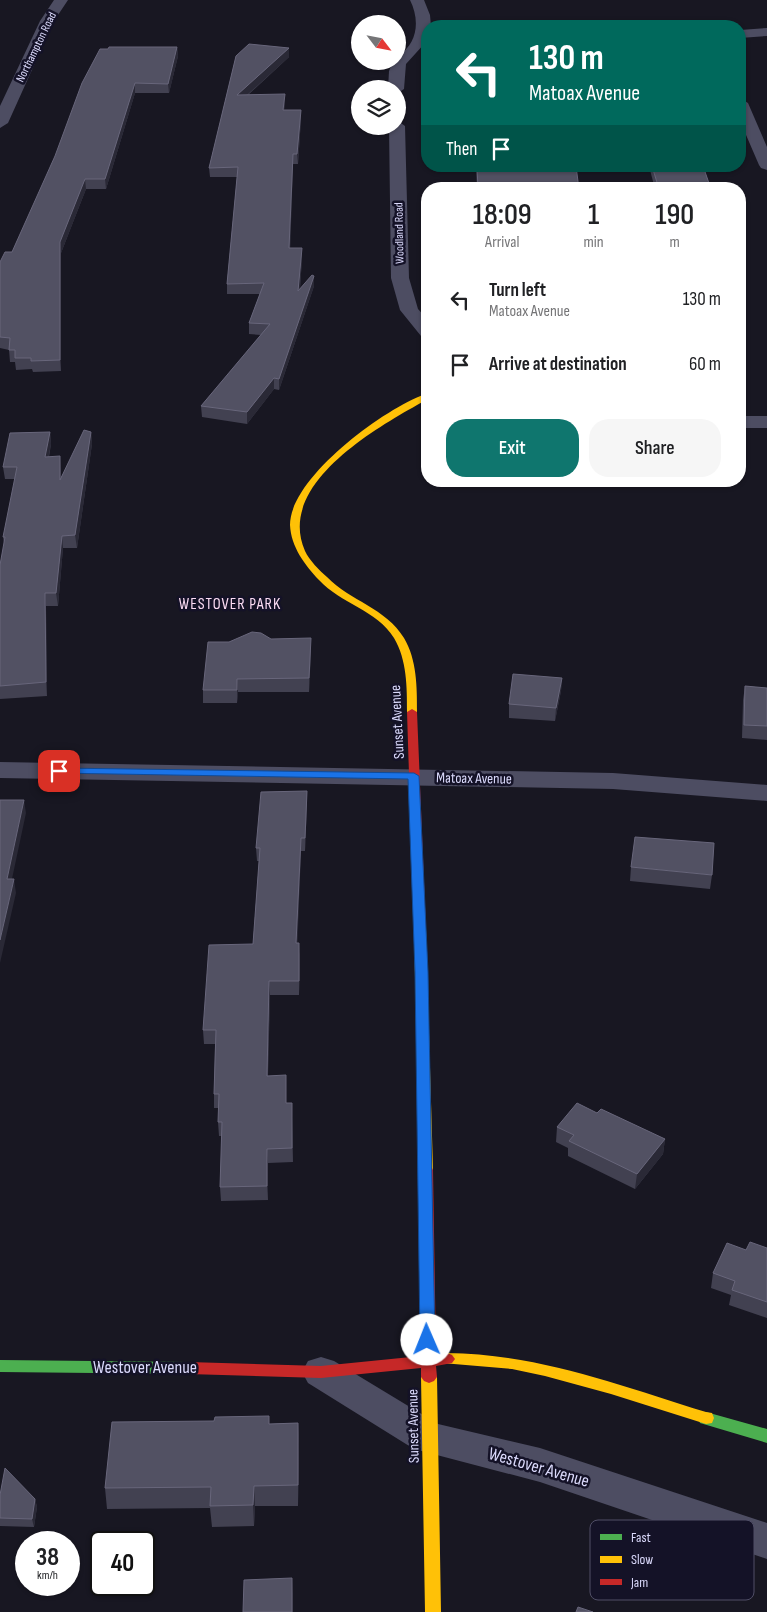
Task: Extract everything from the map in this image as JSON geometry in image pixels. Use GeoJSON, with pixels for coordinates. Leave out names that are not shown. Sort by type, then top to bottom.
{"type":"FeatureCollection","features":[{"type":"Feature","properties":{"kind":"street","name":"Northampton Road"},"geometry":{"type":"LineString","coordinates":[[0,123],[42,30],[61,0]]}},
{"type":"Feature","properties":{"kind":"street"},"geometry":{"type":"LineString","coordinates":[[416,0],[425,20]]}},
{"type":"Feature","properties":{"kind":"street"},"geometry":{"type":"LineString","coordinates":[[746,34],[767,32]]}},
{"type":"Feature","properties":{"kind":"street"},"geometry":{"type":"LineString","coordinates":[[396,80],[400,61],[407,56],[421,38]]}},
{"type":"Feature","properties":{"kind":"street"},"geometry":{"type":"LineString","coordinates":[[407,56],[421,51]]}},
{"type":"Feature","properties":{"kind":"street"},"geometry":{"type":"LineString","coordinates":[[746,117],[767,165]]}},
{"type":"Feature","properties":{"kind":"street","name":"Woodland Road"},"geometry":{"type":"LineString","coordinates":[[397,135],[400,284],[409,310],[421,324]]}},
{"type":"Feature","properties":{"kind":"street","name":"Sunset Avenue"},"geometry":{"type":"LineString","coordinates":[[421,399],[383,419],[345,450],[310,483],[298,502],[293,523],[295,544],[303,561],[337,590],[390,626],[402,640],[408,656],[422,972],[432,1612]]}},
{"type":"Feature","properties":{"kind":"street"},"geometry":{"type":"LineString","coordinates":[[746,422],[767,422]]}},
{"type":"Feature","properties":{"kind":"street","name":"Matoax Avenue"},"geometry":{"type":"LineString","coordinates":[[0,770],[613,781],[767,793]]}},
{"type":"Feature","properties":{"kind":"street","name":"Westover Avenue"},"geometry":{"type":"LineString","coordinates":[[0,1366],[216,1368],[321,1372],[428,1360],[472,1358],[529,1365],[767,1436]]}},
{"type":"Feature","properties":{"kind":"street","name":"Westover Avenue"},"geometry":{"type":"LineString","coordinates":[[321,1372],[428,1438],[540,1464],[707,1520]]}},
{"type":"Feature","properties":{"kind":"street","name":"Westover Avenue"},"geometry":{"type":"LineString","coordinates":[[754,1536],[767,1540]]}},
{"type":"Feature","properties":{"kind":"building"},"geometry":{"type":"Polygon","coordinates":[[[249,44],[289,48],[237,95],[285,94],[283,110],[301,110],[297,154],[293,154],[289,248],[302,248],[298,291],[312,275],[314,276],[279,379],[274,378],[247,412],[201,406],[270,324],[249,323],[264,283],[227,284],[238,167],[209,168],[236,56],[249,44]]]}},
{"type":"Feature","properties":{"kind":"building"},"geometry":{"type":"Polygon","coordinates":[[[109,47],[177,47],[168,84],[135,83],[105,179],[85,179],[60,242],[60,360],[31,361],[31,358],[15,358],[15,350],[9,350],[10,338],[0,337],[0,262],[5,252],[12,252],[55,156],[82,83],[100,49],[108,49],[109,47]]]}},
{"type":"Feature","properties":{"kind":"building"},"geometry":{"type":"Polygon","coordinates":[[[477,172],[577,172],[578,182],[478,182],[477,172]]]}},
{"type":"Feature","properties":{"kind":"building"},"geometry":{"type":"Polygon","coordinates":[[[654,172],[705,172],[709,182],[657,182],[654,172]]]}},
{"type":"Feature","properties":{"kind":"building"},"geometry":{"type":"Polygon","coordinates":[[[84,430],[91,432],[75,535],[62,536],[56,593],[45,593],[46,682],[0,686],[0,565],[5,537],[3,537],[17,467],[3,467],[10,433],[50,432],[45,457],[60,456],[60,480],[84,430]]]}},
{"type":"Feature","properties":{"kind":"building"},"geometry":{"type":"Polygon","coordinates":[[[252,632],[261,633],[271,639],[311,638],[309,678],[237,679],[237,690],[203,690],[208,642],[229,642],[252,632]]]}},
{"type":"Feature","properties":{"kind":"building"},"geometry":{"type":"Polygon","coordinates":[[[513,674],[562,678],[556,708],[509,704],[513,674]]]}},
{"type":"Feature","properties":{"kind":"building"},"geometry":{"type":"Polygon","coordinates":[[[745,686],[767,688],[767,726],[744,725],[745,686]]]}},
{"type":"Feature","properties":{"kind":"building"},"geometry":{"type":"Polygon","coordinates":[[[307,791],[305,838],[301,838],[296,943],[299,943],[299,981],[269,981],[267,1076],[286,1075],[286,1103],[292,1103],[292,1148],[267,1149],[267,1186],[220,1187],[222,1122],[218,1122],[219,1094],[214,1094],[216,1030],[203,1030],[209,945],[253,944],[260,848],[256,848],[261,792],[307,791]]]}},
{"type":"Feature","properties":{"kind":"building"},"geometry":{"type":"Polygon","coordinates":[[[0,800],[24,800],[7,879],[14,879],[0,940],[0,800]]]}},
{"type":"Feature","properties":{"kind":"building"},"geometry":{"type":"Polygon","coordinates":[[[635,837],[714,843],[712,875],[631,867],[635,837]]]}},
{"type":"Feature","properties":{"kind":"building"},"geometry":{"type":"Polygon","coordinates":[[[577,1103],[597,1113],[601,1109],[665,1139],[637,1174],[569,1141],[574,1135],[557,1127],[577,1103]]]}},
{"type":"Feature","properties":{"kind":"building"},"geometry":{"type":"Polygon","coordinates":[[[750,1242],[767,1248],[767,1302],[732,1290],[735,1281],[713,1273],[727,1243],[746,1250],[750,1242]]]}},
{"type":"Feature","properties":{"kind":"building"},"geometry":{"type":"Polygon","coordinates":[[[269,1416],[269,1424],[298,1423],[298,1485],[254,1486],[253,1505],[210,1506],[211,1487],[105,1488],[112,1422],[214,1421],[215,1417],[269,1416]]]}},
{"type":"Feature","properties":{"kind":"building"},"geometry":{"type":"Polygon","coordinates":[[[5,1468],[35,1499],[32,1519],[0,1518],[0,1495],[5,1468]]]}},
{"type":"Feature","properties":{"kind":"building"},"geometry":{"type":"Polygon","coordinates":[[[292,1578],[292,1612],[243,1612],[244,1580],[292,1578]]]}},
{"type":"Feature","properties":{"kind":"building"},"geometry":{"type":"Polygon","coordinates":[[[578,1607],[593,1612],[576,1612],[578,1607]]]}},
{"type":"Feature","properties":{"kind":"traffic: fast"},"geometry":{"type":"LineString","coordinates":[[0,1366],[188,1368]]}},
{"type":"Feature","properties":{"kind":"traffic: fast"},"geometry":{"type":"LineString","coordinates":[[706,1418],[767,1436]]}},
{"type":"Feature","properties":{"kind":"traffic: slow"},"geometry":{"type":"LineString","coordinates":[[412,712],[409,664],[399,638],[384,620],[324,580],[301,552],[295,524],[302,497],[320,472],[345,448],[373,427],[421,399]]}},
{"type":"Feature","properties":{"kind":"traffic: slow"},"geometry":{"type":"LineString","coordinates":[[420,930],[426,1170]]}},
{"type":"Feature","properties":{"kind":"traffic: slow"},"geometry":{"type":"LineString","coordinates":[[447,1359],[479,1359],[545,1370],[578,1378],[706,1418]]}},
{"type":"Feature","properties":{"kind":"traffic: slow"},"geometry":{"type":"LineString","coordinates":[[429,1377],[433,1612]]}},
{"type":"Feature","properties":{"kind":"traffic: jam"},"geometry":{"type":"LineString","coordinates":[[412,712],[420,930]]}},
{"type":"Feature","properties":{"kind":"traffic: jam"},"geometry":{"type":"LineString","coordinates":[[426,1170],[429,1377]]}},
{"type":"Feature","properties":{"kind":"traffic: jam"},"geometry":{"type":"LineString","coordinates":[[188,1368],[321,1372],[447,1359]]}},
{"type":"Feature","properties":{"kind":"district","name":"WESTOVER PARK"},"geometry":{"type":"Point","coordinates":[230,603]}},
{"type":"Feature","properties":{"kind":"route"},"geometry":{"type":"LineString","coordinates":[[59,771],[414,776],[422,972],[427,1340]]}}]}
